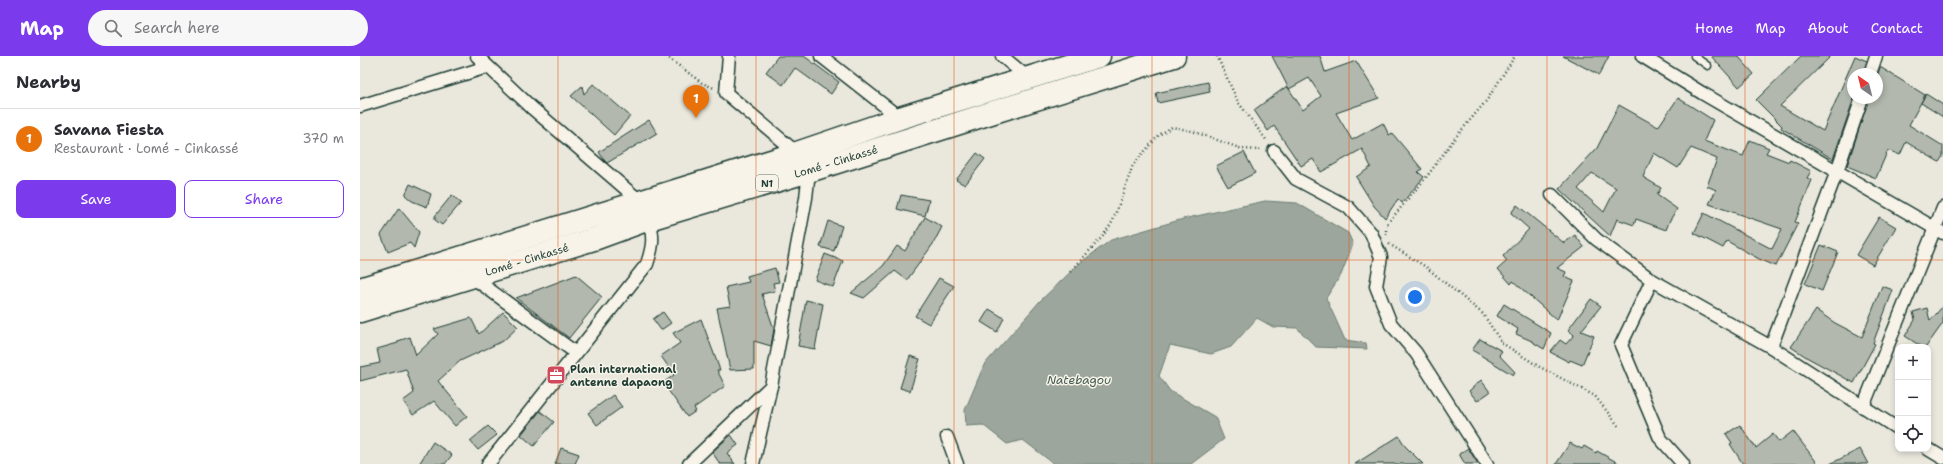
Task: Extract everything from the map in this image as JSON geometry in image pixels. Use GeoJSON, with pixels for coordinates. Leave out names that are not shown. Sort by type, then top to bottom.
{"type":"FeatureCollection","features":[{"type":"Feature","properties":{"kind":"highway","name":"Lomé - Cinkassé"},"geometry":{"type":"LineString","coordinates":[[803,162],[900,118],[1099,56]]}},
{"type":"Feature","properties":{"kind":"highway","name":"Lomé - Cinkassé"},"geometry":{"type":"LineString","coordinates":[[360,289],[645,211],[803,162],[1174,56]]}},
{"type":"Feature","properties":{"kind":"highway","name":"Lomé - Cinkassé"},"geometry":{"type":"LineString","coordinates":[[360,311],[597,238],[645,211]]}},
{"type":"Feature","properties":{"kind":"street"},"geometry":{"type":"LineString","coordinates":[[477,56],[645,211],[653,236],[652,248],[647,264],[488,464]]}},
{"type":"Feature","properties":{"kind":"street"},"geometry":{"type":"LineString","coordinates":[[729,56],[726,93],[803,162],[806,198],[771,386],[753,464]]}},
{"type":"Feature","properties":{"kind":"street"},"geometry":{"type":"LineString","coordinates":[[822,56],[900,118]]}},
{"type":"Feature","properties":{"kind":"street"},"geometry":{"type":"LineString","coordinates":[[1002,56],[1028,78]]}},
{"type":"Feature","properties":{"kind":"street"},"geometry":{"type":"LineString","coordinates":[[1642,56],[1702,93],[1939,231]]}},
{"type":"Feature","properties":{"kind":"street"},"geometry":{"type":"LineString","coordinates":[[1872,68],[1876,56]]}},
{"type":"Feature","properties":{"kind":"street"},"geometry":{"type":"LineString","coordinates":[[360,106],[487,66]]}},
{"type":"Feature","properties":{"kind":"street"},"geometry":{"type":"LineString","coordinates":[[1771,347],[1837,172],[1860,104]]}},
{"type":"Feature","properties":{"kind":"street"},"geometry":{"type":"LineString","coordinates":[[1274,151],[1296,179],[1348,207],[1372,233],[1380,257],[1376,286],[1391,324],[1416,353],[1487,464]]}},
{"type":"Feature","properties":{"kind":"street"},"geometry":{"type":"LineString","coordinates":[[1552,195],[1596,239],[1652,280],[1771,347],[1895,427]]}},
{"type":"Feature","properties":{"kind":"street"},"geometry":{"type":"LineString","coordinates":[[1863,407],[1939,231],[1943,208]]}},
{"type":"Feature","properties":{"kind":"street"},"geometry":{"type":"LineString","coordinates":[[472,277],[576,352]]}},
{"type":"Feature","properties":{"kind":"street"},"geometry":{"type":"LineString","coordinates":[[1652,280],[1621,345],[1660,438],[1683,464]]}},
{"type":"Feature","properties":{"kind":"street"},"geometry":{"type":"LineString","coordinates":[[689,464],[771,386]]}},
{"type":"Feature","properties":{"kind":"street"},"geometry":{"type":"LineString","coordinates":[[947,437],[958,464]]}},
{"type":"Feature","properties":{"kind":"street"},"geometry":{"type":"LineString","coordinates":[[1931,450],[1943,458]]}},
{"type":"Feature","properties":{"kind":"lane"},"geometry":{"type":"LineString","coordinates":[[1694,56],[1708,66]]}},
{"type":"Feature","properties":{"kind":"path"},"geometry":{"type":"LineString","coordinates":[[666,56],[702,83],[726,93]]}},
{"type":"Feature","properties":{"kind":"path"},"geometry":{"type":"LineString","coordinates":[[1217,56],[1238,102],[1274,151]]}},
{"type":"Feature","properties":{"kind":"path"},"geometry":{"type":"LineString","coordinates":[[1380,257],[1385,242],[1386,225],[1425,179],[1487,100],[1515,56]]}},
{"type":"Feature","properties":{"kind":"path"},"geometry":{"type":"LineString","coordinates":[[1070,272],[1103,236],[1113,221],[1133,165],[1158,135],[1172,127],[1192,131],[1242,149],[1274,151]]}},
{"type":"Feature","properties":{"kind":"path"},"geometry":{"type":"LineString","coordinates":[[1372,233],[1426,267],[1483,314],[1502,343],[1538,366],[1595,396],[1620,428]]}},
{"type":"Feature","properties":{"kind":"water","name":"Natebagou"},"geometry":{"type":"Polygon","coordinates":[[[1265,201],[1297,203],[1348,233],[1353,244],[1341,275],[1326,298],[1345,340],[1366,343],[1367,349],[1316,347],[1297,328],[1273,327],[1257,318],[1231,347],[1211,354],[1170,345],[1159,376],[1170,391],[1215,417],[1224,439],[1191,464],[1054,464],[1023,440],[1007,444],[983,425],[966,426],[965,410],[984,365],[1040,301],[1080,263],[1111,240],[1183,219],[1265,201]]]}},
{"type":"Feature","properties":{"kind":"building"},"geometry":{"type":"Polygon","coordinates":[[[778,56],[804,56],[839,82],[831,94],[795,68],[783,85],[766,72],[778,56]]]}},
{"type":"Feature","properties":{"kind":"building"},"geometry":{"type":"Polygon","coordinates":[[[1272,56],[1320,56],[1325,72],[1356,61],[1379,98],[1336,113],[1352,140],[1383,123],[1389,135],[1392,133],[1422,169],[1418,172],[1424,177],[1402,203],[1398,199],[1385,218],[1374,206],[1356,177],[1371,167],[1362,149],[1321,172],[1313,159],[1301,166],[1274,126],[1268,131],[1254,110],[1287,86],[1289,89],[1272,56]],[[1309,78],[1289,89],[1303,110],[1321,96],[1309,78]]]}},
{"type":"Feature","properties":{"kind":"building"},"geometry":{"type":"Polygon","coordinates":[[[1563,56],[1609,56],[1599,75],[1563,56]]]}},
{"type":"Feature","properties":{"kind":"building"},"geometry":{"type":"Polygon","coordinates":[[[1711,56],[1738,56],[1754,74],[1739,87],[1711,56]]]}},
{"type":"Feature","properties":{"kind":"building"},"geometry":{"type":"Polygon","coordinates":[[[1801,56],[1831,56],[1780,106],[1823,131],[1847,75],[1847,104],[1852,104],[1833,159],[1781,128],[1782,126],[1756,100],[1801,56]]]}},
{"type":"Feature","properties":{"kind":"building"},"geometry":{"type":"Polygon","coordinates":[[[1855,56],[1867,61],[1865,68],[1850,68],[1855,56]]]}},
{"type":"Feature","properties":{"kind":"building"},"geometry":{"type":"Polygon","coordinates":[[[1883,69],[1925,95],[1909,125],[1943,146],[1943,156],[1939,162],[1906,142],[1900,155],[1888,150],[1876,178],[1847,166],[1867,104],[1883,104],[1883,69]]]}},
{"type":"Feature","properties":{"kind":"building"},"geometry":{"type":"Polygon","coordinates":[[[1208,82],[1210,92],[1158,103],[1156,93],[1208,82]]]}},
{"type":"Feature","properties":{"kind":"building"},"geometry":{"type":"Polygon","coordinates":[[[593,84],[630,116],[614,135],[571,96],[582,86],[584,94],[593,84]]]}},
{"type":"Feature","properties":{"kind":"building"},"geometry":{"type":"Polygon","coordinates":[[[1926,94],[1943,105],[1943,117],[1921,103],[1926,94]]]}},
{"type":"Feature","properties":{"kind":"building"},"geometry":{"type":"Polygon","coordinates":[[[1678,98],[1713,120],[1704,141],[1743,156],[1750,140],[1769,148],[1766,153],[1789,162],[1790,160],[1811,171],[1807,178],[1812,180],[1795,222],[1798,223],[1776,266],[1759,259],[1727,241],[1723,248],[1694,233],[1704,213],[1772,249],[1782,229],[1709,204],[1716,190],[1707,186],[1717,159],[1691,148],[1678,168],[1654,153],[1643,177],[1661,188],[1657,195],[1677,209],[1666,230],[1636,219],[1634,225],[1617,219],[1610,236],[1559,189],[1597,148],[1619,105],[1658,127],[1678,98]],[[1592,173],[1578,189],[1604,212],[1616,188],[1592,173]]]}},
{"type":"Feature","properties":{"kind":"building"},"geometry":{"type":"Polygon","coordinates":[[[649,120],[657,133],[607,163],[604,160],[599,152],[649,120]]]}},
{"type":"Feature","properties":{"kind":"building"},"geometry":{"type":"Polygon","coordinates":[[[1244,152],[1255,173],[1228,187],[1216,166],[1244,152]]]}},
{"type":"Feature","properties":{"kind":"building"},"geometry":{"type":"Polygon","coordinates":[[[977,153],[985,159],[965,185],[956,180],[977,153]]]}},
{"type":"Feature","properties":{"kind":"building"},"geometry":{"type":"Polygon","coordinates":[[[410,184],[431,194],[427,207],[412,201],[405,195],[410,184]]]}},
{"type":"Feature","properties":{"kind":"building"},"geometry":{"type":"Polygon","coordinates":[[[452,195],[461,203],[442,225],[435,220],[435,216],[452,195]]]}},
{"type":"Feature","properties":{"kind":"building"},"geometry":{"type":"Polygon","coordinates":[[[901,195],[929,200],[925,216],[897,209],[901,195]]]}},
{"type":"Feature","properties":{"kind":"building"},"geometry":{"type":"Polygon","coordinates":[[[1517,205],[1564,243],[1575,235],[1584,247],[1557,268],[1566,272],[1564,277],[1574,281],[1557,320],[1513,281],[1511,284],[1498,269],[1507,261],[1503,256],[1529,229],[1511,213],[1517,205]]]}},
{"type":"Feature","properties":{"kind":"building"},"geometry":{"type":"Polygon","coordinates":[[[399,208],[419,232],[414,248],[410,243],[388,252],[381,235],[399,208]]]}},
{"type":"Feature","properties":{"kind":"building"},"geometry":{"type":"Polygon","coordinates":[[[925,217],[942,227],[933,244],[907,280],[895,271],[864,298],[851,293],[883,266],[897,246],[905,251],[925,217]]]}},
{"type":"Feature","properties":{"kind":"building"},"geometry":{"type":"Polygon","coordinates":[[[1879,217],[1896,227],[1873,265],[1856,255],[1879,217]]]}},
{"type":"Feature","properties":{"kind":"building"},"geometry":{"type":"Polygon","coordinates":[[[828,221],[842,226],[834,251],[820,247],[828,221]]]}},
{"type":"Feature","properties":{"kind":"building"},"geometry":{"type":"Polygon","coordinates":[[[1821,245],[1838,252],[1822,291],[1805,284],[1821,245]]]}},
{"type":"Feature","properties":{"kind":"building"},"geometry":{"type":"Polygon","coordinates":[[[825,254],[843,261],[833,287],[815,280],[825,254]]]}},
{"type":"Feature","properties":{"kind":"building"},"geometry":{"type":"Polygon","coordinates":[[[775,268],[779,282],[773,283],[775,291],[762,294],[774,329],[771,346],[754,341],[754,369],[730,370],[717,308],[730,306],[726,287],[749,282],[747,276],[775,268]]]}},
{"type":"Feature","properties":{"kind":"building"},"geometry":{"type":"Polygon","coordinates":[[[576,275],[602,297],[569,338],[516,298],[576,275]]]}},
{"type":"Feature","properties":{"kind":"building"},"geometry":{"type":"Polygon","coordinates":[[[939,278],[954,286],[929,324],[915,316],[939,278]]]}},
{"type":"Feature","properties":{"kind":"building"},"geometry":{"type":"Polygon","coordinates":[[[1882,286],[1893,290],[1873,343],[1875,344],[1854,383],[1791,347],[1816,310],[1835,323],[1862,337],[1882,286]]]}},
{"type":"Feature","properties":{"kind":"building"},"geometry":{"type":"Polygon","coordinates":[[[1591,299],[1601,306],[1581,331],[1594,336],[1582,365],[1570,360],[1569,362],[1550,352],[1560,340],[1566,344],[1574,335],[1568,330],[1591,299]]]}},
{"type":"Feature","properties":{"kind":"building"},"geometry":{"type":"Polygon","coordinates":[[[806,300],[823,304],[815,349],[798,346],[806,300]]]}},
{"type":"Feature","properties":{"kind":"building"},"geometry":{"type":"Polygon","coordinates":[[[1504,304],[1551,333],[1544,349],[1534,342],[1516,334],[1518,329],[1497,316],[1504,304]]]}},
{"type":"Feature","properties":{"kind":"building"},"geometry":{"type":"Polygon","coordinates":[[[1943,306],[1943,323],[1928,344],[1917,344],[1905,336],[1915,320],[1913,312],[1927,308],[1930,321],[1943,306]]]}},
{"type":"Feature","properties":{"kind":"building"},"geometry":{"type":"Polygon","coordinates":[[[989,309],[1004,318],[997,332],[981,322],[989,309]]]}},
{"type":"Feature","properties":{"kind":"building"},"geometry":{"type":"Polygon","coordinates":[[[503,312],[518,327],[503,341],[460,361],[438,381],[467,416],[455,426],[434,401],[413,415],[403,401],[414,393],[406,369],[360,381],[360,367],[380,363],[377,349],[398,343],[398,341],[410,337],[416,355],[438,334],[434,329],[471,318],[479,334],[503,312]]]}},
{"type":"Feature","properties":{"kind":"building"},"geometry":{"type":"Polygon","coordinates":[[[663,312],[671,323],[661,330],[653,319],[663,312]]]}},
{"type":"Feature","properties":{"kind":"building"},"geometry":{"type":"Polygon","coordinates":[[[701,319],[720,370],[717,370],[725,386],[694,408],[696,411],[687,417],[663,383],[674,375],[661,356],[680,343],[673,333],[701,319]]]}},
{"type":"Feature","properties":{"kind":"building"},"geometry":{"type":"Polygon","coordinates":[[[1480,339],[1502,351],[1499,355],[1515,372],[1513,375],[1472,350],[1480,339]]]}},
{"type":"Feature","properties":{"kind":"building"},"geometry":{"type":"Polygon","coordinates":[[[910,356],[920,359],[910,391],[900,388],[910,356]]]}},
{"type":"Feature","properties":{"kind":"building"},"geometry":{"type":"Polygon","coordinates":[[[1481,380],[1490,392],[1477,401],[1469,391],[1481,380]]]}},
{"type":"Feature","properties":{"kind":"building"},"geometry":{"type":"Polygon","coordinates":[[[613,395],[622,407],[597,425],[588,413],[613,395]]]}},
{"type":"Feature","properties":{"kind":"building"},"geometry":{"type":"Polygon","coordinates":[[[540,411],[554,422],[534,446],[521,435],[540,411]]]}},
{"type":"Feature","properties":{"kind":"building"},"geometry":{"type":"Polygon","coordinates":[[[1740,425],[1756,448],[1773,434],[1779,442],[1793,431],[1818,464],[1743,464],[1730,444],[1732,443],[1726,434],[1740,425]]]}},
{"type":"Feature","properties":{"kind":"building"},"geometry":{"type":"Polygon","coordinates":[[[488,426],[497,435],[478,450],[470,441],[488,426]]]}},
{"type":"Feature","properties":{"kind":"building"},"geometry":{"type":"Polygon","coordinates":[[[731,435],[738,445],[727,453],[735,464],[720,464],[712,452],[731,435]]]}},
{"type":"Feature","properties":{"kind":"building"},"geometry":{"type":"Polygon","coordinates":[[[1399,436],[1405,446],[1423,464],[1355,464],[1399,436]]]}},
{"type":"Feature","properties":{"kind":"building"},"geometry":{"type":"Polygon","coordinates":[[[433,442],[452,455],[445,464],[419,464],[433,442]]]}},
{"type":"Feature","properties":{"kind":"building"},"geometry":{"type":"Polygon","coordinates":[[[1570,443],[1582,449],[1584,446],[1596,453],[1597,451],[1620,464],[1556,464],[1570,443]]]}},
{"type":"Feature","properties":{"kind":"building"},"geometry":{"type":"Polygon","coordinates":[[[561,448],[579,454],[575,464],[555,464],[561,448]]]}},
{"type":"Feature","properties":{"kind":"building"},"geometry":{"type":"Polygon","coordinates":[[[1468,448],[1478,464],[1465,464],[1459,454],[1468,448]]]}},
{"type":"Feature","properties":{"kind":"building"},"geometry":{"type":"Polygon","coordinates":[[[1860,449],[1868,464],[1830,464],[1860,449]]]}},
{"type":"Feature","properties":{"kind":"place","name":"Savana Fiesta"},"geometry":{"type":"Point","coordinates":[696,118]}},
{"type":"Feature","properties":{"kind":"place","name":"Plan international antenne dapaong"},"geometry":{"type":"Point","coordinates":[556,375]}}]}
